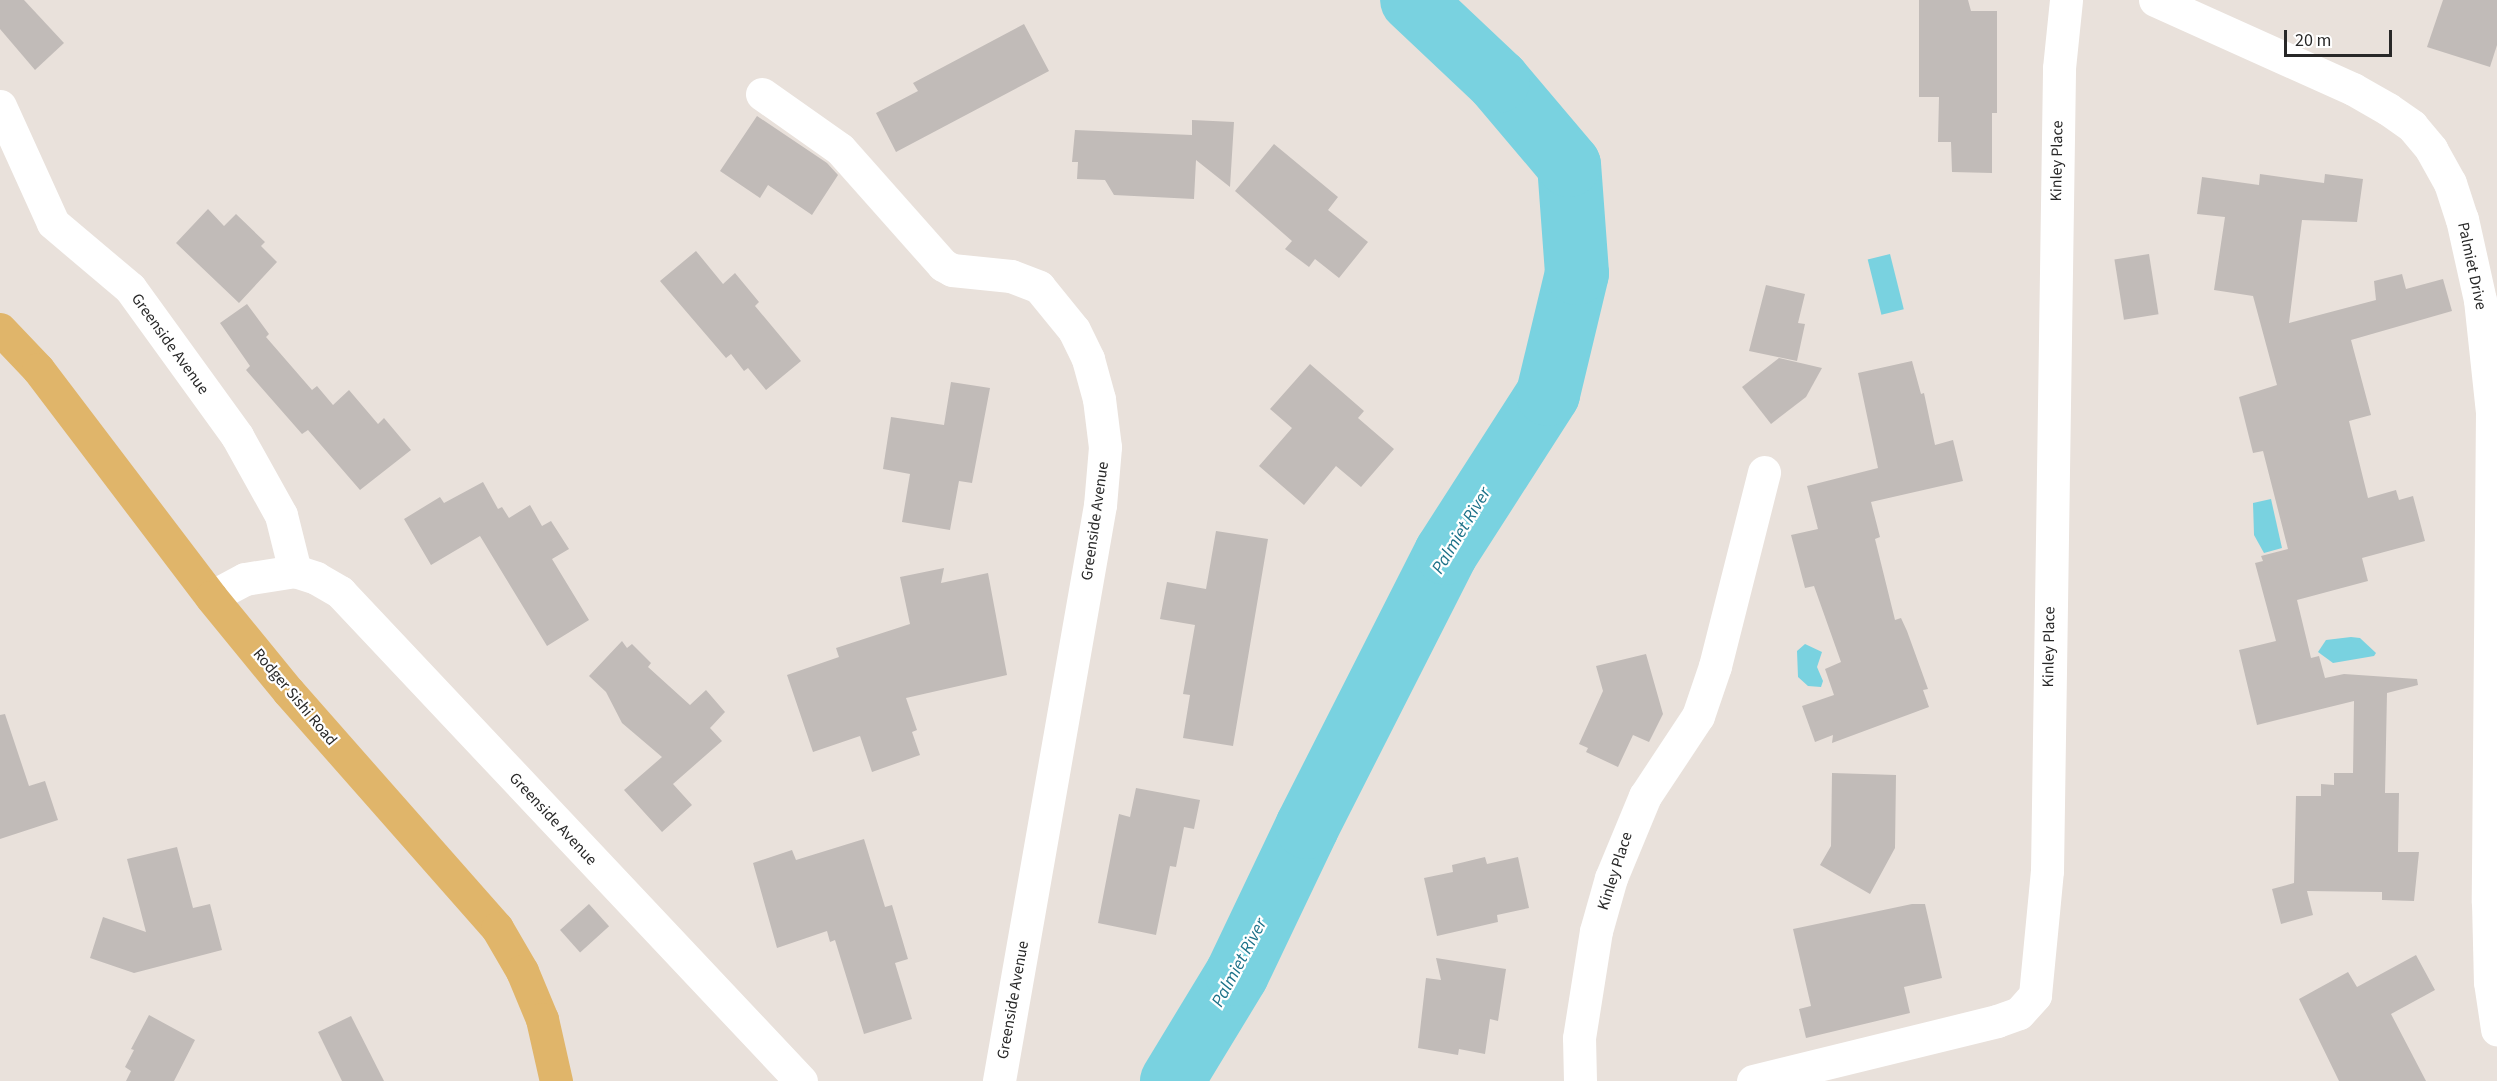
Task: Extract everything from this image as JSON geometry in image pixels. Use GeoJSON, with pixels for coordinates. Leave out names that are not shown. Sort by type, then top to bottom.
{"type":"FeatureCollection","features":[{"type":"Feature","properties":{"kind":"main road","name":"Rodger Sishi Road"},"geometry":{"type":"LineString","coordinates":[[0,329],[38,369],[211,597],[288,691],[497,928],[522,970],[542,1018],[556,1081]]}},
{"type":"Feature","properties":{"kind":"street","name":"Kinley Place"},"geometry":{"type":"LineString","coordinates":[[1753,1081],[1838,1071],[2019,1013],[2035,995],[2047,871],[2059,68],[2066,0]]}},
{"type":"Feature","properties":{"kind":"street","name":"Palmiet Drive"},"geometry":{"type":"LineString","coordinates":[[2155,0],[2353,89],[2412,126],[2431,148],[2484,257],[2492,412],[2493,745],[2488,913],[2490,982],[2497,1029]]}},
{"type":"Feature","properties":{"kind":"street","name":"Greenside Avenue"},"geometry":{"type":"LineString","coordinates":[[762,94],[840,149],[943,265],[952,270],[1011,276],[1047,294],[1074,330],[1088,358],[1099,399],[1105,447],[1100,505],[999,1081]]}},
{"type":"Feature","properties":{"kind":"street","name":"Greenside Avenue"},"geometry":{"type":"LineString","coordinates":[[0,106],[53,223],[130,288],[237,436],[282,515],[295,571],[316,578],[340,592],[370,622],[654,928],[801,1081]]}},
{"type":"Feature","properties":{"kind":"street","name":"Kinley Place"},"geometry":{"type":"LineString","coordinates":[[1580,1081],[1579,1038],[1584,1003],[1611,878],[1645,796],[1698,716],[1715,666],[1764,472]]}},
{"type":"Feature","properties":{"kind":"street"},"geometry":{"type":"LineString","coordinates":[[211,597],[245,579],[295,571]]}},
{"type":"Feature","properties":{"kind":"water"},"geometry":{"type":"Polygon","coordinates":[[[1890,254],[1904,309],[1881,315],[1868,260],[1890,254]]]}},
{"type":"Feature","properties":{"kind":"water"},"geometry":{"type":"Polygon","coordinates":[[[2271,499],[2282,548],[2264,553],[2254,535],[2253,503],[2271,499]]]}},
{"type":"Feature","properties":{"kind":"water"},"geometry":{"type":"Polygon","coordinates":[[[2360,638],[2376,653],[2374,656],[2333,663],[2318,652],[2326,640],[2360,638]]]}},
{"type":"Feature","properties":{"kind":"water"},"geometry":{"type":"Polygon","coordinates":[[[1805,644],[1822,652],[1817,667],[1823,681],[1821,687],[1808,686],[1798,677],[1797,651],[1805,644]]]}},
{"type":"Feature","properties":{"kind":"building"},"geometry":{"type":"Polygon","coordinates":[[[0,0],[24,0],[64,43],[35,70],[0,29],[0,0]]]}},
{"type":"Feature","properties":{"kind":"building"},"geometry":{"type":"Polygon","coordinates":[[[1919,0],[1968,0],[1971,11],[1997,11],[1997,113],[1992,113],[1992,173],[1952,172],[1951,142],[1938,142],[1939,97],[1919,97],[1919,0]]]}},
{"type":"Feature","properties":{"kind":"building"},"geometry":{"type":"Polygon","coordinates":[[[2443,0],[2497,0],[2497,45],[2490,67],[2427,47],[2443,0]]]}},
{"type":"Feature","properties":{"kind":"building"},"geometry":{"type":"Polygon","coordinates":[[[1024,24],[1049,71],[896,152],[876,113],[918,91],[913,83],[1024,24]]]}},
{"type":"Feature","properties":{"kind":"building"},"geometry":{"type":"Polygon","coordinates":[[[757,116],[827,163],[838,175],[812,215],[768,185],[760,198],[720,171],[757,116]]]}},
{"type":"Feature","properties":{"kind":"building"},"geometry":{"type":"Polygon","coordinates":[[[1192,120],[1234,122],[1230,187],[1196,160],[1194,199],[1114,195],[1105,180],[1077,179],[1078,162],[1072,162],[1075,130],[1192,135],[1192,120]]]}},
{"type":"Feature","properties":{"kind":"building"},"geometry":{"type":"Polygon","coordinates":[[[1274,144],[1338,197],[1328,210],[1368,242],[1339,278],[1315,259],[1309,267],[1285,249],[1292,241],[1235,191],[1274,144]]]}},
{"type":"Feature","properties":{"kind":"building"},"geometry":{"type":"Polygon","coordinates":[[[2260,174],[2324,183],[2325,174],[2363,179],[2357,222],[2302,220],[2289,323],[2376,300],[2374,281],[2402,274],[2406,289],[2443,279],[2452,311],[2351,340],[2371,415],[2349,421],[2368,498],[2396,490],[2399,500],[2413,496],[2425,541],[2362,558],[2368,581],[2297,600],[2311,658],[2319,656],[2325,678],[2344,674],[2417,679],[2418,685],[2387,693],[2385,793],[2399,793],[2398,852],[2419,852],[2414,901],[2382,900],[2382,892],[2307,891],[2313,915],[2281,924],[2272,889],[2294,883],[2296,796],[2321,796],[2321,784],[2334,785],[2334,773],[2353,773],[2354,701],[2257,725],[2239,650],[2276,641],[2255,563],[2263,561],[2261,556],[2288,549],[2263,451],[2253,453],[2239,397],[2277,385],[2253,296],[2214,290],[2225,217],[2197,214],[2202,177],[2259,185],[2260,174]]]}},
{"type":"Feature","properties":{"kind":"building"},"geometry":{"type":"Polygon","coordinates":[[[208,209],[224,226],[236,214],[265,242],[261,246],[277,262],[239,303],[176,243],[208,209]]]}},
{"type":"Feature","properties":{"kind":"building"},"geometry":{"type":"Polygon","coordinates":[[[696,251],[723,284],[735,273],[759,302],[755,306],[801,361],[766,390],[748,368],[744,371],[731,354],[726,358],[660,281],[696,251]]]}},
{"type":"Feature","properties":{"kind":"building"},"geometry":{"type":"Polygon","coordinates":[[[2149,254],[2159,314],[2124,320],[2114,259],[2149,254]]]}},
{"type":"Feature","properties":{"kind":"building"},"geometry":{"type":"Polygon","coordinates":[[[1766,285],[1805,294],[1798,323],[1805,324],[1797,361],[1749,351],[1766,285]]]}},
{"type":"Feature","properties":{"kind":"building"},"geometry":{"type":"Polygon","coordinates":[[[247,304],[269,334],[266,337],[312,390],[317,386],[333,405],[349,390],[378,424],[384,418],[411,450],[360,490],[308,430],[302,434],[246,370],[250,366],[220,323],[247,304]]]}},
{"type":"Feature","properties":{"kind":"building"},"geometry":{"type":"Polygon","coordinates":[[[1779,358],[1822,368],[1806,397],[1771,424],[1742,387],[1779,358]]]}},
{"type":"Feature","properties":{"kind":"building"},"geometry":{"type":"Polygon","coordinates":[[[1912,361],[1921,394],[1924,393],[1935,445],[1953,440],[1963,481],[1871,502],[1880,537],[1875,539],[1895,620],[1901,618],[1907,631],[1928,689],[1923,690],[1929,707],[1832,743],[1833,735],[1815,742],[1802,706],[1834,695],[1825,669],[1841,662],[1814,586],[1805,588],[1791,535],[1818,529],[1807,486],[1878,468],[1858,373],[1912,361]]]}},
{"type":"Feature","properties":{"kind":"building"},"geometry":{"type":"Polygon","coordinates":[[[1310,364],[1364,411],[1358,418],[1394,449],[1361,487],[1336,466],[1304,505],[1259,466],[1292,428],[1270,409],[1310,364]]]}},
{"type":"Feature","properties":{"kind":"building"},"geometry":{"type":"Polygon","coordinates":[[[951,382],[990,388],[972,483],[959,481],[950,530],[902,522],[910,474],[883,469],[891,417],[944,425],[951,382]]]}},
{"type":"Feature","properties":{"kind":"building"},"geometry":{"type":"Polygon","coordinates":[[[483,482],[498,509],[502,507],[509,518],[530,505],[542,526],[551,521],[569,549],[552,559],[589,620],[547,646],[480,536],[431,565],[404,519],[440,497],[444,503],[483,482]]]}},
{"type":"Feature","properties":{"kind":"building"},"geometry":{"type":"Polygon","coordinates":[[[1216,531],[1268,539],[1233,746],[1183,738],[1190,695],[1183,694],[1195,625],[1160,619],[1167,582],[1206,589],[1216,531]]]}},
{"type":"Feature","properties":{"kind":"building"},"geometry":{"type":"Polygon","coordinates":[[[944,568],[941,583],[988,573],[1007,675],[906,698],[917,730],[912,732],[920,755],[872,772],[860,736],[813,752],[787,675],[839,657],[836,648],[910,624],[900,577],[944,568]]]}},
{"type":"Feature","properties":{"kind":"building"},"geometry":{"type":"Polygon","coordinates":[[[622,641],[627,648],[632,644],[651,663],[648,667],[690,705],[706,690],[725,712],[710,728],[722,741],[673,784],[692,805],[662,832],[624,790],[662,757],[622,723],[606,692],[589,676],[622,641]]]}},
{"type":"Feature","properties":{"kind":"building"},"geometry":{"type":"Polygon","coordinates":[[[1646,654],[1663,714],[1649,742],[1633,735],[1618,767],[1586,752],[1588,748],[1579,744],[1603,691],[1596,666],[1646,654]]]}},
{"type":"Feature","properties":{"kind":"building"},"geometry":{"type":"Polygon","coordinates":[[[5,714],[29,786],[45,781],[58,820],[0,839],[0,715],[5,714]]]}},
{"type":"Feature","properties":{"kind":"building"},"geometry":{"type":"Polygon","coordinates":[[[1832,773],[1896,775],[1895,848],[1870,894],[1820,865],[1831,846],[1832,773]]]}},
{"type":"Feature","properties":{"kind":"building"},"geometry":{"type":"Polygon","coordinates":[[[1136,788],[1200,800],[1194,829],[1184,827],[1176,867],[1170,866],[1156,935],[1098,923],[1119,814],[1130,817],[1136,788]]]}},
{"type":"Feature","properties":{"kind":"building"},"geometry":{"type":"Polygon","coordinates":[[[864,839],[885,907],[892,905],[908,959],[895,963],[912,1019],[864,1034],[835,940],[830,942],[827,931],[777,948],[753,863],[792,850],[796,860],[864,839]]]}},
{"type":"Feature","properties":{"kind":"building"},"geometry":{"type":"Polygon","coordinates":[[[177,847],[193,908],[210,904],[222,950],[134,973],[90,958],[103,917],[146,932],[127,859],[177,847]]]}},
{"type":"Feature","properties":{"kind":"building"},"geometry":{"type":"Polygon","coordinates":[[[1485,857],[1487,864],[1518,857],[1529,908],[1497,915],[1498,922],[1437,936],[1424,878],[1453,872],[1452,865],[1485,857]]]}},
{"type":"Feature","properties":{"kind":"building"},"geometry":{"type":"Polygon","coordinates":[[[589,904],[609,926],[580,952],[560,930],[589,904]]]}},
{"type":"Feature","properties":{"kind":"building"},"geometry":{"type":"Polygon","coordinates":[[[1912,904],[1925,904],[1942,978],[1904,987],[1910,1013],[1806,1038],[1799,1009],[1811,1006],[1793,929],[1912,904]]]}},
{"type":"Feature","properties":{"kind":"building"},"geometry":{"type":"Polygon","coordinates":[[[2416,955],[2435,990],[2391,1014],[2426,1081],[2339,1081],[2299,999],[2348,972],[2357,987],[2416,955]]]}},
{"type":"Feature","properties":{"kind":"building"},"geometry":{"type":"Polygon","coordinates":[[[1436,958],[1506,969],[1498,1021],[1490,1019],[1485,1054],[1459,1049],[1458,1055],[1418,1048],[1426,978],[1441,980],[1436,958]]]}},
{"type":"Feature","properties":{"kind":"building"},"geometry":{"type":"Polygon","coordinates":[[[149,1015],[195,1040],[174,1081],[126,1081],[131,1071],[125,1067],[134,1050],[131,1049],[149,1015]]]}},
{"type":"Feature","properties":{"kind":"building"},"geometry":{"type":"Polygon","coordinates":[[[351,1016],[384,1081],[342,1081],[318,1032],[351,1016]]]}},
{"type":"Feature","properties":{"kind":"waterway","name":"Palmiet River"},"geometry":{"type":"LineString","coordinates":[[1172,1081],[1237,974],[1307,827],[1446,553],[1548,394],[1577,273],[1569,165],[1498,81],[1412,0]]}}]}
